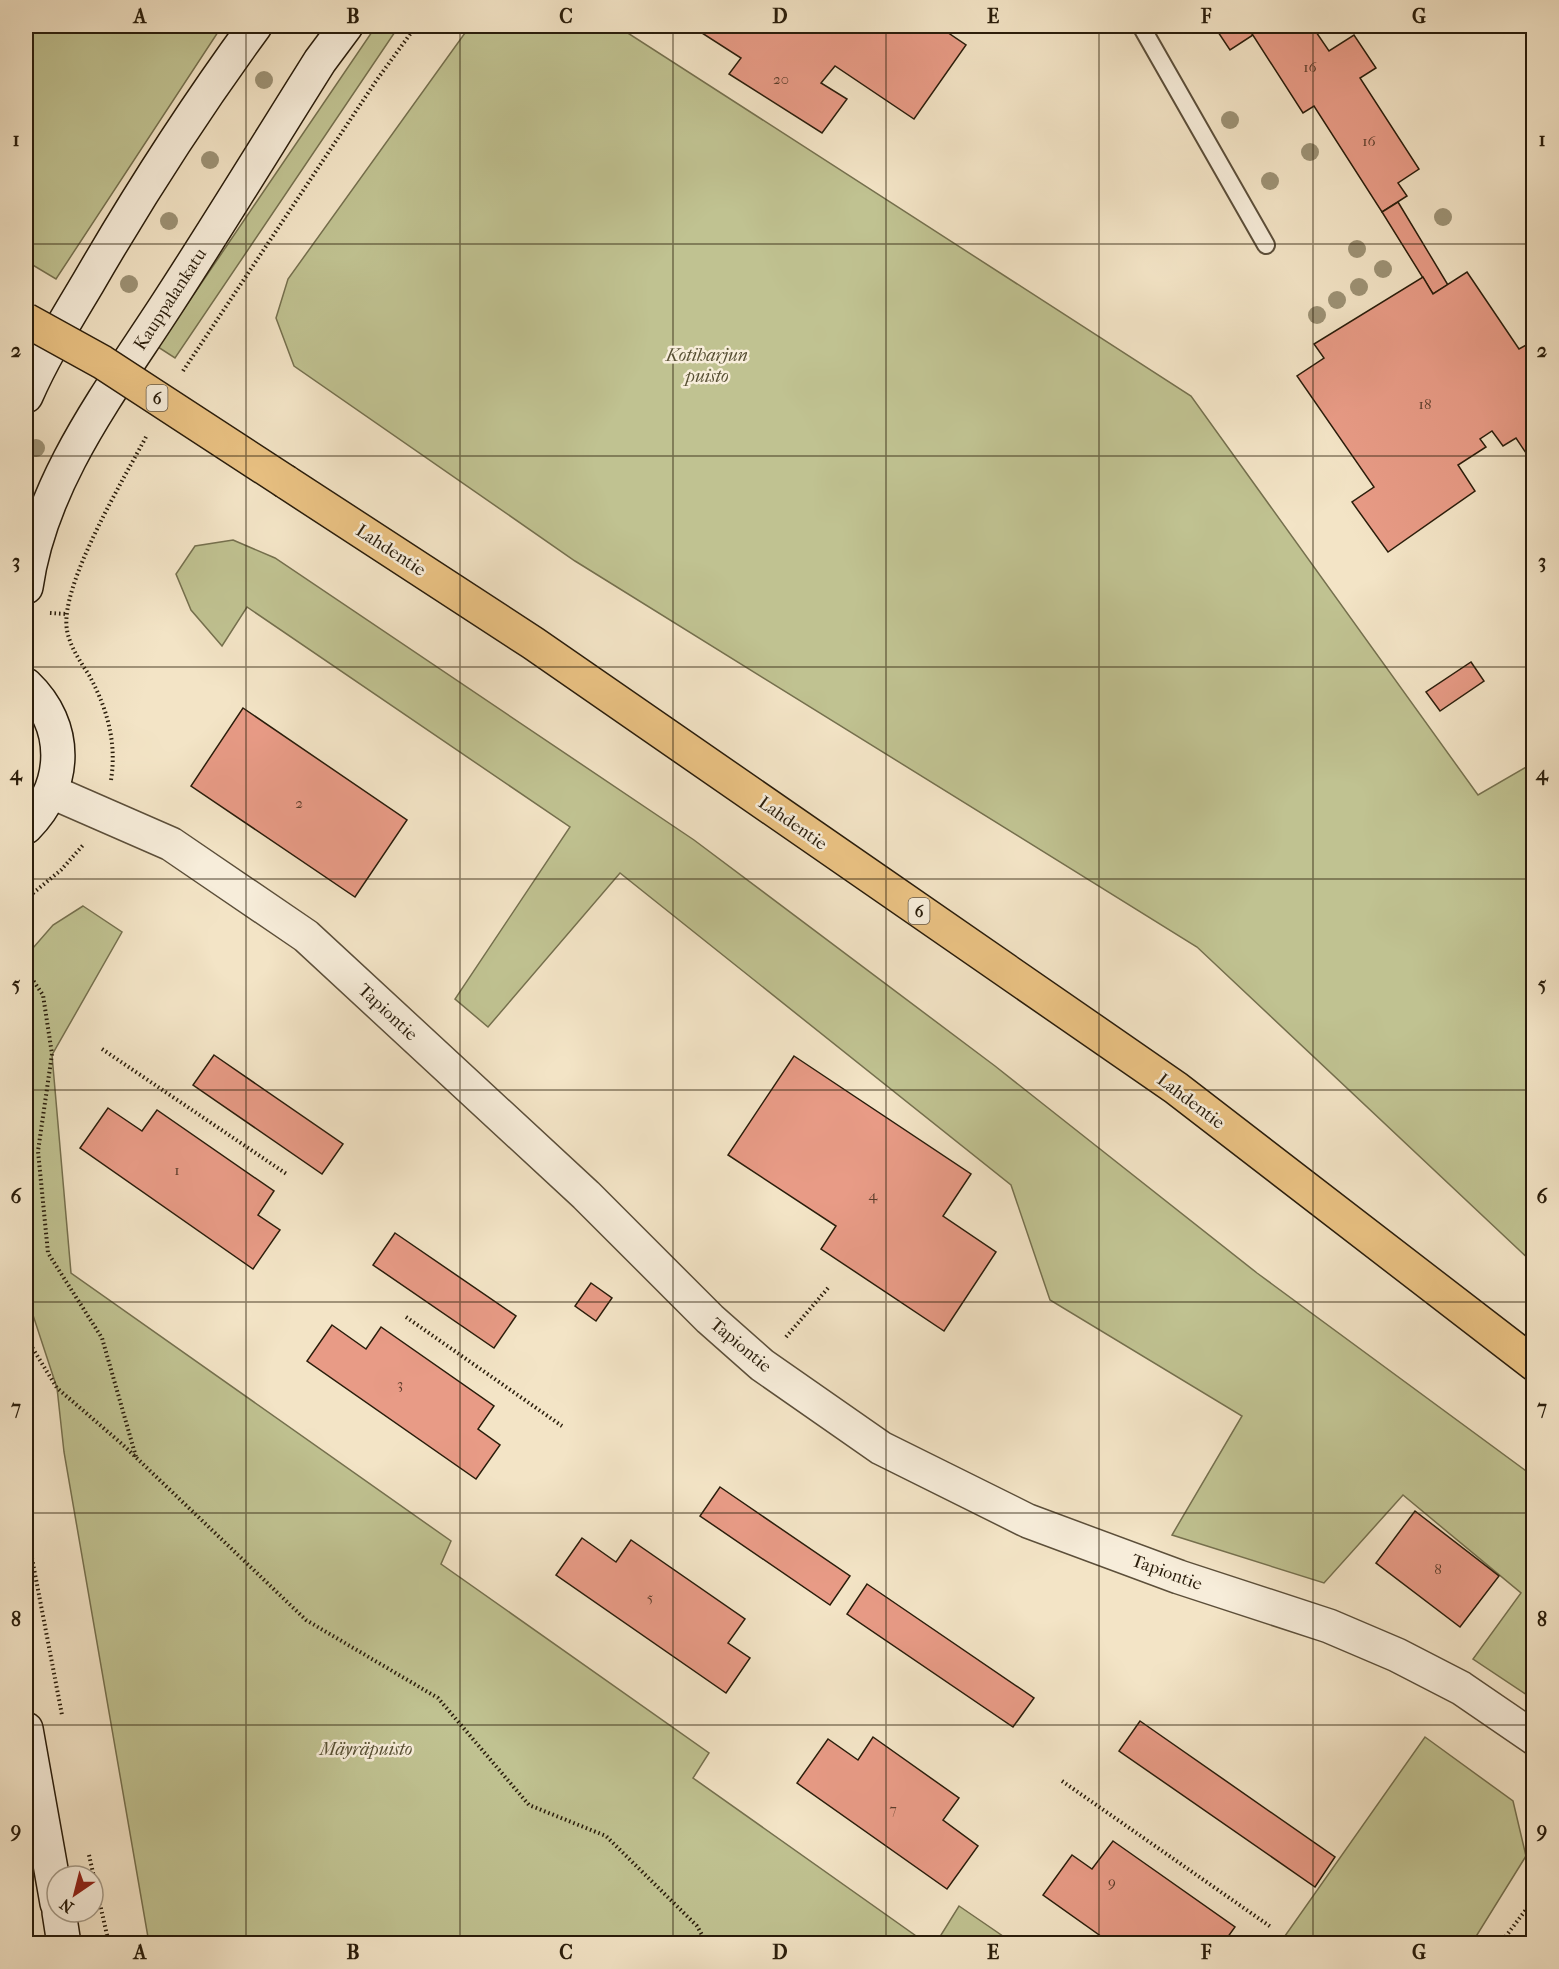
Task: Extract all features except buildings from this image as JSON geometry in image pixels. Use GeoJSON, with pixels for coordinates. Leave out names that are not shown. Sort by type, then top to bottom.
{"type":"FeatureCollection","features":[{"type":"Feature","properties":{"kind":"highway","name":"Lahdentie"},"geometry":{"type":"LineString","coordinates":[[26,320],[102,362],[533,643],[1176,1088],[1533,1365]]}},
{"type":"Feature","properties":{"kind":"street"},"geometry":{"type":"LineString","coordinates":[[26,396],[37,370],[102,258],[165,157],[255,26]]}},
{"type":"Feature","properties":{"kind":"street","name":"Kauppalankatu"},"geometry":{"type":"LineString","coordinates":[[26,587],[31,553],[43,518],[83,433],[320,62],[346,26]]}},
{"type":"Feature","properties":{"kind":"street"},"geometry":{"type":"LineString","coordinates":[[26,663],[32,692],[54,728],[58,760],[52,792],[39,813],[26,827]]}},
{"type":"Feature","properties":{"kind":"street","name":"Tapiontie"},"geometry":{"type":"LineString","coordinates":[[52,792],[171,844],[306,936],[586,1195],[673,1285],[762,1365],[881,1448],[1028,1521],[1179,1577],[1329,1626],[1387,1651],[1461,1688],[1533,1738]]}},
{"type":"Feature","properties":{"kind":"street"},"geometry":{"type":"LineString","coordinates":[[26,1729],[50,1864]]}},
{"type":"Feature","properties":{"kind":"street"},"geometry":{"type":"LineString","coordinates":[[61,1924],[64,1944]]}},
{"type":"Feature","properties":{"kind":"lane"},"geometry":{"type":"LineString","coordinates":[[1141,26],[1266,245]]}},
{"type":"Feature","properties":{"kind":"path"},"geometry":{"type":"LineString","coordinates":[[26,899],[61,870],[90,834]]}},
{"type":"Feature","properties":{"kind":"path"},"geometry":{"type":"LineString","coordinates":[[26,970],[43,995],[52,1054],[38,1151],[48,1253],[102,1338],[136,1458]]}},
{"type":"Feature","properties":{"kind":"path"},"geometry":{"type":"LineString","coordinates":[[102,1049],[288,1175]]}},
{"type":"Feature","properties":{"kind":"path"},"geometry":{"type":"LineString","coordinates":[[762,1365],[828,1288]]}},
{"type":"Feature","properties":{"kind":"path"},"geometry":{"type":"LineString","coordinates":[[406,1317],[562,1426]]}},
{"type":"Feature","properties":{"kind":"path"},"geometry":{"type":"LineString","coordinates":[[26,1342],[30,1344],[57,1388],[136,1458],[306,1620],[438,1698],[529,1805],[606,1836],[697,1926],[707,1944]]}},
{"type":"Feature","properties":{"kind":"path"},"geometry":{"type":"LineString","coordinates":[[1062,1781],[1270,1927]]}},
{"type":"Feature","properties":{"kind":"path"},"geometry":{"type":"LineString","coordinates":[[1500,1944],[1533,1899]]}},
{"type":"Feature","properties":{"kind":"green space"},"geometry":{"type":"Polygon","coordinates":[[[26,26],[222,26],[56,279],[26,261],[26,26]]]}},
{"type":"Feature","properties":{"kind":"green space"},"geometry":{"type":"Polygon","coordinates":[[[376,26],[399,26],[175,358],[158,347],[376,26]]]}},
{"type":"Feature","properties":{"kind":"green space","name":"Kotiharjun puisto"},"geometry":{"type":"Polygon","coordinates":[[[470,26],[617,26],[1191,396],[1478,795],[1533,763],[1533,1263],[1197,947],[575,561],[294,366],[276,318],[288,279],[470,26]]]}},
{"type":"Feature","properties":{"kind":"green space"},"geometry":{"type":"Polygon","coordinates":[[[233,540],[275,558],[694,840],[995,1066],[1257,1273],[1533,1476],[1533,1699],[1473,1659],[1521,1593],[1403,1495],[1324,1583],[1172,1535],[1242,1416],[1050,1300],[1011,1185],[620,873],[488,1027],[455,999],[570,827],[247,607],[222,646],[191,610],[176,574],[195,546],[233,540]]]}},
{"type":"Feature","properties":{"kind":"green space","name":"Mäyräpuisto"},"geometry":{"type":"Polygon","coordinates":[[[83,906],[122,932],[52,1055],[71,1273],[451,1541],[441,1564],[709,1753],[693,1778],[926,1943],[149,1943],[64,1452],[57,1388],[26,1294],[26,956],[53,925],[83,906]]]}},
{"type":"Feature","properties":{"kind":"green space"},"geometry":{"type":"Polygon","coordinates":[[[1425,1737],[1513,1801],[1526,1856],[1472,1943],[1280,1943],[1425,1737]]]}},
{"type":"Feature","properties":{"kind":"green space"},"geometry":{"type":"Polygon","coordinates":[[[959,1906],[1013,1943],[936,1943],[959,1906]]]}}]}
